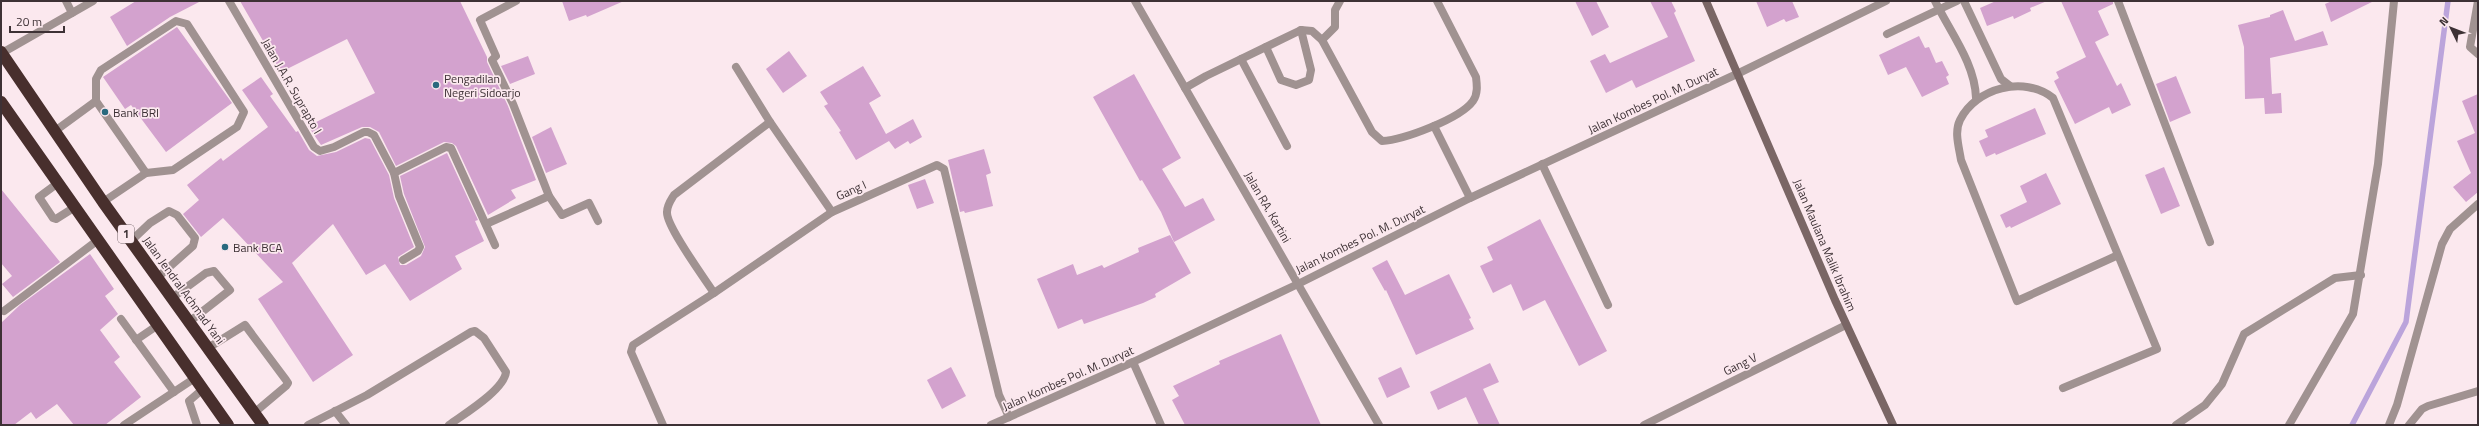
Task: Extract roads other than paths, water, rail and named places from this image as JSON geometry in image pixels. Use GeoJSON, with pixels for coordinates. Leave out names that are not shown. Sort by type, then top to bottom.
{"type":"FeatureCollection","features":[{"type":"Feature","properties":{"kind":"highway","name":"Jalan Jendral Achmad Yani"},"geometry":{"type":"LineString","coordinates":[[1,53],[103,202],[263,425]]}},
{"type":"Feature","properties":{"kind":"highway","name":"1"},"geometry":{"type":"LineString","coordinates":[[1,102],[228,425]]}},
{"type":"Feature","properties":{"kind":"main road","name":"Jalan Maulana Malik Ibrahim"},"geometry":{"type":"LineString","coordinates":[[1706,1],[1739,73],[1846,325],[1893,425]]}},
{"type":"Feature","properties":{"kind":"street"},"geometry":{"type":"LineString","coordinates":[[66,1],[72,13]]}},
{"type":"Feature","properties":{"kind":"street"},"geometry":{"type":"LineString","coordinates":[[1,53],[93,1]]}},
{"type":"Feature","properties":{"kind":"street","name":"Jalan J.A.R. Suprapto I"},"geometry":{"type":"LineString","coordinates":[[229,1],[314,147],[320,151],[334,147],[368,132],[374,135],[394,173],[399,196],[420,247],[418,251],[403,260]]}},
{"type":"Feature","properties":{"kind":"street"},"geometry":{"type":"LineString","coordinates":[[516,1],[480,20],[496,56],[492,60],[513,104],[549,196],[562,218],[589,203],[598,221]]}},
{"type":"Feature","properties":{"kind":"street","name":"Jalan RA. Kartini"},"geometry":{"type":"LineString","coordinates":[[1135,1],[1379,425]]}},
{"type":"Feature","properties":{"kind":"street"},"geometry":{"type":"LineString","coordinates":[[1322,40],[1334,28],[1335,10],[1340,1]]}},
{"type":"Feature","properties":{"kind":"street"},"geometry":{"type":"LineString","coordinates":[[1185,88],[1301,30],[1312,31],[1322,40],[1372,132],[1382,140],[1395,140],[1434,126],[1465,109],[1474,100],[1478,89],[1476,77],[1437,1]]}},
{"type":"Feature","properties":{"kind":"street","name":"Jalan Kombes Pol. M. Duryat"},"geometry":{"type":"LineString","coordinates":[[992,425],[1133,362],[1298,284],[1470,198],[1739,73],[1886,1]]}},
{"type":"Feature","properties":{"kind":"street"},"geometry":{"type":"LineString","coordinates":[[1888,34],[1937,5],[1958,1]]}},
{"type":"Feature","properties":{"kind":"street"},"geometry":{"type":"LineString","coordinates":[[1964,1],[2001,79],[2010,86]]}},
{"type":"Feature","properties":{"kind":"street"},"geometry":{"type":"LineString","coordinates":[[2118,1],[2210,242]]}},
{"type":"Feature","properties":{"kind":"street"},"geometry":{"type":"LineString","coordinates":[[2289,425],[2353,314],[2361,275],[2378,164],[2394,1]]}},
{"type":"Feature","properties":{"kind":"street"},"geometry":{"type":"LineString","coordinates":[[2478,1],[2470,47],[2478,54]]}},
{"type":"Feature","properties":{"kind":"street"},"geometry":{"type":"LineString","coordinates":[[1937,5],[1962,50],[1976,89],[1976,98],[1960,121],[1957,136],[1961,160],[2017,301],[2116,256]]}},
{"type":"Feature","properties":{"kind":"street"},"geometry":{"type":"LineString","coordinates":[[103,202],[146,173],[173,170],[237,127],[244,112],[187,24],[176,21],[101,70],[96,79],[96,101],[146,173]]}},
{"type":"Feature","properties":{"kind":"street"},"geometry":{"type":"LineString","coordinates":[[1266,47],[1281,80],[1296,86],[1309,80],[1311,70],[1301,30]]}},
{"type":"Feature","properties":{"kind":"street"},"geometry":{"type":"LineString","coordinates":[[1241,59],[1287,146]]}},
{"type":"Feature","properties":{"kind":"street"},"geometry":{"type":"LineString","coordinates":[[736,67],[770,122],[832,212]]}},
{"type":"Feature","properties":{"kind":"street"},"geometry":{"type":"LineString","coordinates":[[1976,98],[2010,86],[2035,88],[2053,98],[2116,256],[2157,349],[2063,388]]}},
{"type":"Feature","properties":{"kind":"street"},"geometry":{"type":"LineString","coordinates":[[55,131],[96,101]]}},
{"type":"Feature","properties":{"kind":"street"},"geometry":{"type":"LineString","coordinates":[[714,293],[674,231],[667,213],[668,203],[674,195],[770,122]]}},
{"type":"Feature","properties":{"kind":"street"},"geometry":{"type":"LineString","coordinates":[[1434,126],[1470,198]]}},
{"type":"Feature","properties":{"kind":"street"},"geometry":{"type":"LineString","coordinates":[[394,173],[446,147],[451,148],[495,245]]}},
{"type":"Feature","properties":{"kind":"street"},"geometry":{"type":"LineString","coordinates":[[1542,164],[1608,305]]}},
{"type":"Feature","properties":{"kind":"street","name":"Gang I"},"geometry":{"type":"LineString","coordinates":[[663,425],[631,348],[832,212],[936,165],[944,169],[999,394],[1009,417]]}},
{"type":"Feature","properties":{"kind":"street"},"geometry":{"type":"LineString","coordinates":[[58,183],[39,197],[53,218],[56,219],[75,207]]}},
{"type":"Feature","properties":{"kind":"street"},"geometry":{"type":"LineString","coordinates":[[486,224],[549,196]]}},
{"type":"Feature","properties":{"kind":"street"},"geometry":{"type":"LineString","coordinates":[[2389,425],[2398,405],[2442,244],[2450,229],[2478,204]]}},
{"type":"Feature","properties":{"kind":"street"},"geometry":{"type":"LineString","coordinates":[[131,241],[150,223],[169,211],[177,215],[195,238],[193,246],[157,278]]}},
{"type":"Feature","properties":{"kind":"street"},"geometry":{"type":"LineString","coordinates":[[4,311],[98,240]]}},
{"type":"Feature","properties":{"kind":"street"},"geometry":{"type":"LineString","coordinates":[[172,298],[206,273],[214,271],[230,290],[189,322]]}},
{"type":"Feature","properties":{"kind":"street"},"geometry":{"type":"LineString","coordinates":[[2176,425],[2205,405],[2222,384],[2244,334],[2335,278],[2361,275]]}},
{"type":"Feature","properties":{"kind":"street"},"geometry":{"type":"LineString","coordinates":[[121,319],[174,392]]}},
{"type":"Feature","properties":{"kind":"street"},"geometry":{"type":"LineString","coordinates":[[136,340],[158,325]]}},
{"type":"Feature","properties":{"kind":"street"},"geometry":{"type":"LineString","coordinates":[[208,348],[245,325],[272,360],[288,383],[254,413]]}},
{"type":"Feature","properties":{"kind":"street","name":"Gang V"},"geometry":{"type":"LineString","coordinates":[[1644,425],[1846,325]]}},
{"type":"Feature","properties":{"kind":"street"},"geometry":{"type":"LineString","coordinates":[[308,425],[367,395],[475,331],[484,338],[506,372],[505,378],[499,387],[449,425]]}},
{"type":"Feature","properties":{"kind":"street"},"geometry":{"type":"LineString","coordinates":[[1133,362],[1161,425]]}},
{"type":"Feature","properties":{"kind":"street"},"geometry":{"type":"LineString","coordinates":[[124,425],[195,378]]}},
{"type":"Feature","properties":{"kind":"street"},"geometry":{"type":"LineString","coordinates":[[197,425],[189,402],[203,389]]}},
{"type":"Feature","properties":{"kind":"street"},"geometry":{"type":"LineString","coordinates":[[2409,425],[2422,409],[2428,406],[2478,391]]}},
{"type":"Feature","properties":{"kind":"street"},"geometry":{"type":"LineString","coordinates":[[335,411],[346,425]]}},
{"type":"Feature","properties":{"kind":"waterway"},"geometry":{"type":"LineString","coordinates":[[2352,425],[2406,322],[2448,1]]}},
{"type":"Feature","properties":{"kind":"place","name":"Pengadilan Negeri Sidoarjo"},"geometry":{"type":"Point","coordinates":[436,85]}},
{"type":"Feature","properties":{"kind":"place","name":"Bank BRI"},"geometry":{"type":"Point","coordinates":[105,112]}},
{"type":"Feature","properties":{"kind":"place","name":"Bank BCA"},"geometry":{"type":"Point","coordinates":[225,247]}}]}
